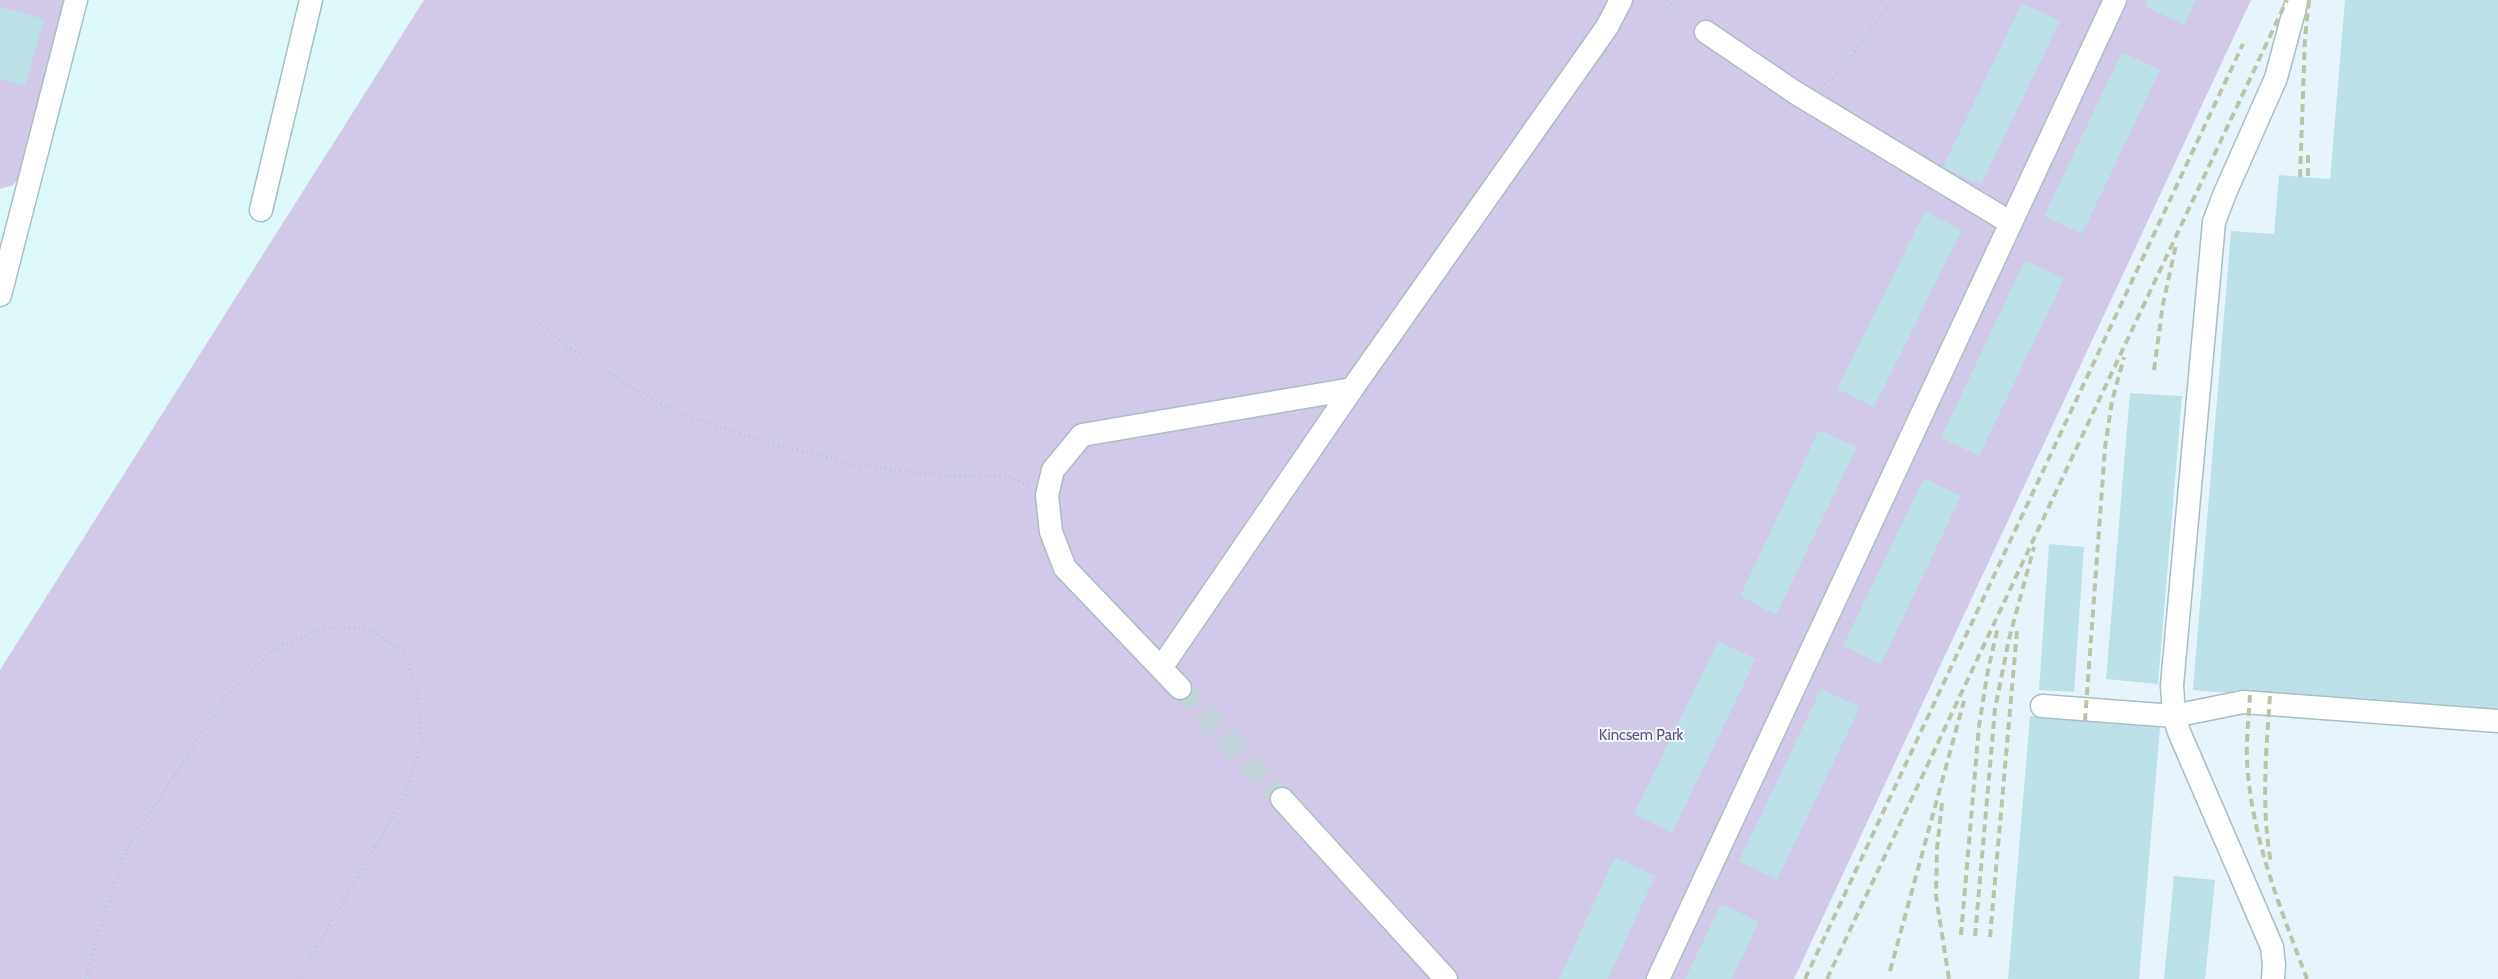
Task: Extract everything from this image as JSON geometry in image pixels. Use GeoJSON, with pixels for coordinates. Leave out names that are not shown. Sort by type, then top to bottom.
{"type":"FeatureCollection","features":[{"type":"Feature","properties":{"kind":"lane"},"geometry":{"type":"LineString","coordinates":[[0,294],[9,220],[76,0]]}},
{"type":"Feature","properties":{"kind":"lane"},"geometry":{"type":"LineString","coordinates":[[261,210],[311,0]]}},
{"type":"Feature","properties":{"kind":"lane"},"geometry":{"type":"LineString","coordinates":[[1161,668],[1352,389],[1607,26],[1621,0]]}},
{"type":"Feature","properties":{"kind":"lane"},"geometry":{"type":"LineString","coordinates":[[1658,979],[2116,0]]}},
{"type":"Feature","properties":{"kind":"lane"},"geometry":{"type":"LineString","coordinates":[[2273,979],[2272,947],[2174,716],[2172,685],[2214,222],[2276,78],[2297,0]]}},
{"type":"Feature","properties":{"kind":"lane"},"geometry":{"type":"LineString","coordinates":[[1706,32],[1804,97],[2011,223]]}},
{"type":"Feature","properties":{"kind":"lane"},"geometry":{"type":"LineString","coordinates":[[1180,688],[1065,568],[1051,532],[1048,495],[1053,470],[1082,435],[1352,389]]}},
{"type":"Feature","properties":{"kind":"lane"},"geometry":{"type":"LineString","coordinates":[[2042,706],[2174,716],[2243,702],[2498,721]]}},
{"type":"Feature","properties":{"kind":"lane"},"geometry":{"type":"LineString","coordinates":[[1282,799],[1446,979]]}},
{"type":"Feature","properties":{"kind":"path"},"geometry":{"type":"LineString","coordinates":[[1667,0],[1706,32]]}},
{"type":"Feature","properties":{"kind":"path"},"geometry":{"type":"LineString","coordinates":[[1804,97],[1838,74],[1892,0]]}},
{"type":"Feature","properties":{"kind":"path"},"geometry":{"type":"LineString","coordinates":[[539,324],[567,346],[615,377],[680,414],[759,440],[856,465],[936,475],[1010,477],[1048,495]]}},
{"type":"Feature","properties":{"kind":"path"},"geometry":{"type":"LineString","coordinates":[[86,979],[95,942],[127,847],[227,694],[275,648],[322,629],[367,628],[404,652],[417,692],[422,739],[406,794],[298,979]]}},
{"type":"Feature","properties":{"kind":"shaded area"},"geometry":{"type":"Polygon","coordinates":[[[0,0],[424,0],[0,670],[0,0]]]}},
{"type":"Feature","properties":{"kind":"green space"},"geometry":{"type":"Polygon","coordinates":[[[0,0],[65,0],[21,176],[13,185],[0,189],[0,0]]]}},
{"type":"Feature","properties":{"kind":"green space","name":"Kincsem Park"},"geometry":{"type":"Polygon","coordinates":[[[424,0],[2251,0],[1794,979],[0,979],[0,670],[424,0]]]}},
{"type":"Feature","properties":{"kind":"building"},"geometry":{"type":"Polygon","coordinates":[[[2147,0],[2196,0],[2184,25],[2145,6],[2147,0]]]}},
{"type":"Feature","properties":{"kind":"building"},"geometry":{"type":"Polygon","coordinates":[[[2345,0],[2498,0],[2498,715],[2193,690],[2231,231],[2274,234],[2279,175],[2330,179],[2345,0]]]}},
{"type":"Feature","properties":{"kind":"building"},"geometry":{"type":"Polygon","coordinates":[[[2022,3],[2060,21],[1981,185],[1943,167],[2022,3]]]}},
{"type":"Feature","properties":{"kind":"building"},"geometry":{"type":"Polygon","coordinates":[[[0,7],[44,19],[25,86],[0,79],[0,7]]]}},
{"type":"Feature","properties":{"kind":"building"},"geometry":{"type":"Polygon","coordinates":[[[2122,52],[2160,70],[2082,234],[2044,216],[2122,52]]]}},
{"type":"Feature","properties":{"kind":"building"},"geometry":{"type":"Polygon","coordinates":[[[1925,211],[1962,230],[1874,407],[1837,389],[1925,211]]]}},
{"type":"Feature","properties":{"kind":"building"},"geometry":{"type":"Polygon","coordinates":[[[2025,260],[2064,279],[1979,456],[1941,438],[2025,260]]]}},
{"type":"Feature","properties":{"kind":"building"},"geometry":{"type":"Polygon","coordinates":[[[2130,393],[2182,396],[2158,684],[2106,679],[2130,393]]]}},
{"type":"Feature","properties":{"kind":"building"},"geometry":{"type":"Polygon","coordinates":[[[1819,430],[1857,447],[1776,615],[1740,596],[1819,430]]]}},
{"type":"Feature","properties":{"kind":"building"},"geometry":{"type":"Polygon","coordinates":[[[1924,478],[1961,496],[1881,664],[1843,646],[1924,478]]]}},
{"type":"Feature","properties":{"kind":"building"},"geometry":{"type":"Polygon","coordinates":[[[2049,544],[2084,547],[2074,692],[2039,690],[2049,544]]]}},
{"type":"Feature","properties":{"kind":"building"},"geometry":{"type":"Polygon","coordinates":[[[1718,641],[1756,659],[1672,833],[1634,814],[1718,641]]]}},
{"type":"Feature","properties":{"kind":"building"},"geometry":{"type":"Polygon","coordinates":[[[1821,689],[1860,707],[1777,880],[1739,861],[1821,689]]]}},
{"type":"Feature","properties":{"kind":"building"},"geometry":{"type":"Polygon","coordinates":[[[2030,716],[2160,727],[2139,979],[2008,979],[2030,716]]]}},
{"type":"Feature","properties":{"kind":"building"},"geometry":{"type":"Polygon","coordinates":[[[1615,857],[1655,876],[1608,979],[1559,979],[1615,857]]]}},
{"type":"Feature","properties":{"kind":"building"},"geometry":{"type":"Polygon","coordinates":[[[2174,876],[2215,880],[2205,979],[2164,979],[2174,876]]]}},
{"type":"Feature","properties":{"kind":"building"},"geometry":{"type":"Polygon","coordinates":[[[1721,904],[1759,922],[1732,979],[1685,979],[1721,904]]]}},
{"type":"Feature","properties":{"kind":"tunnel"},"geometry":{"type":"LineString","coordinates":[[1180,688],[1282,799]]}},
{"type":"Feature","properties":{"kind":"railway"},"geometry":{"type":"LineString","coordinates":[[1827,979],[2287,0]]}},
{"type":"Feature","properties":{"kind":"railway"},"geometry":{"type":"LineString","coordinates":[[2300,177],[2305,38],[2309,0]]}},
{"type":"Feature","properties":{"kind":"railway"},"geometry":{"type":"LineString","coordinates":[[1805,979],[2243,44]]}},
{"type":"Feature","properties":{"kind":"railway"},"geometry":{"type":"LineString","coordinates":[[2308,155],[2308,177]]}},
{"type":"Feature","properties":{"kind":"railway"},"geometry":{"type":"LineString","coordinates":[[2154,370],[2163,304],[2176,245]]}},
{"type":"Feature","properties":{"kind":"railway"},"geometry":{"type":"LineString","coordinates":[[2085,721],[2105,448],[2112,401],[2124,357]]}},
{"type":"Feature","properties":{"kind":"railway"},"geometry":{"type":"LineString","coordinates":[[1975,936],[1995,709],[2009,639],[2034,547]]}},
{"type":"Feature","properties":{"kind":"railway"},"geometry":{"type":"LineString","coordinates":[[1961,935],[1979,726],[1988,670],[1998,627]]}},
{"type":"Feature","properties":{"kind":"railway"},"geometry":{"type":"LineString","coordinates":[[1990,937],[2017,631]]}},
{"type":"Feature","properties":{"kind":"railway"},"geometry":{"type":"LineString","coordinates":[[2250,695],[2247,760],[2254,817],[2268,871],[2307,979]]}},
{"type":"Feature","properties":{"kind":"railway"},"geometry":{"type":"LineString","coordinates":[[2270,696],[2265,801],[2271,863]]}},
{"type":"Feature","properties":{"kind":"railway"},"geometry":{"type":"LineString","coordinates":[[1890,971],[1964,701]]}},
{"type":"Feature","properties":{"kind":"railway"},"geometry":{"type":"LineString","coordinates":[[1942,803],[1937,849],[1936,896],[1949,979]]}}]}
